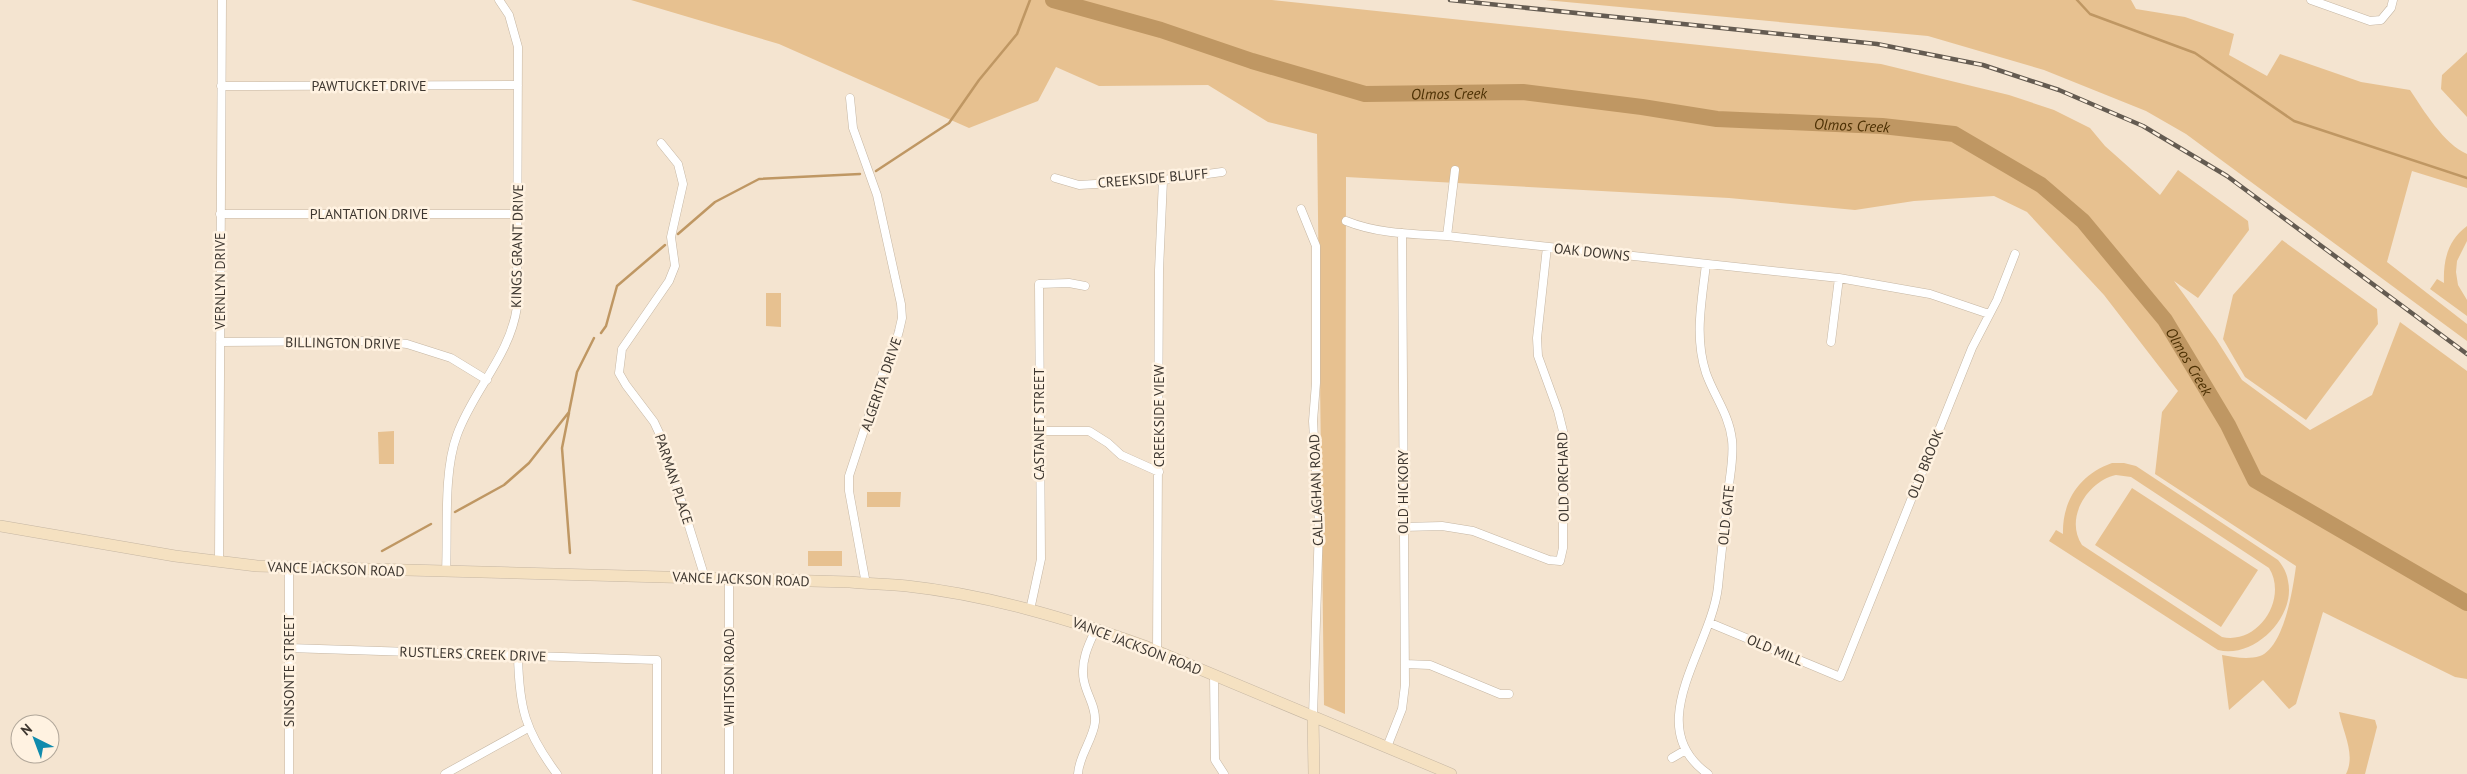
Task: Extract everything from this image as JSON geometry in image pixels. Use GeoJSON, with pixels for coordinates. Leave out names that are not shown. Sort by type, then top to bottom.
{"type":"FeatureCollection","features":[{"type":"Feature","properties":{"kind":"main road","name":"VANCE JACKSON ROAD"},"geometry":{"type":"LineString","coordinates":[[0,526],[218,562],[289,567],[705,578],[908,586],[1030,610],[1096,629],[1314,716],[1451,774]]}},
{"type":"Feature","properties":{"kind":"main road","name":"CALLAGHAN ROAD"},"geometry":{"type":"LineString","coordinates":[[1314,716],[1314,774]]}},
{"type":"Feature","properties":{"kind":"street","name":"VERNLYN DRIVE"},"geometry":{"type":"LineString","coordinates":[[218,562],[222,0]]}},
{"type":"Feature","properties":{"kind":"street","name":"KINGS GRANT DRIVE"},"geometry":{"type":"LineString","coordinates":[[446,572],[449,470],[452,448],[461,423],[508,341],[516,319],[518,296],[518,47],[515,30],[509,15],[499,0]]}},
{"type":"Feature","properties":{"kind":"street"},"geometry":{"type":"LineString","coordinates":[[2311,0],[2370,21],[2381,20],[2391,8],[2393,0]]}},
{"type":"Feature","properties":{"kind":"street","name":"PAWTUCKET DRIVE"},"geometry":{"type":"LineString","coordinates":[[221,86],[518,85]]}},
{"type":"Feature","properties":{"kind":"street","name":"ALGERITA DRIVE"},"geometry":{"type":"LineString","coordinates":[[850,98],[853,128],[882,212],[902,318],[894,350],[886,363],[849,476],[849,491],[866,584]]}},
{"type":"Feature","properties":{"kind":"street","name":"PARMAN PLACE"},"geometry":{"type":"LineString","coordinates":[[661,143],[678,164],[683,184],[671,237],[675,266],[669,281],[622,349],[619,373],[654,422],[662,439],[705,578]]}},
{"type":"Feature","properties":{"kind":"street"},"geometry":{"type":"LineString","coordinates":[[1447,236],[1455,170]]}},
{"type":"Feature","properties":{"kind":"street","name":"CREEKSIDE BLUFF"},"geometry":{"type":"LineString","coordinates":[[1055,178],[1079,185],[1163,180],[1222,172]]}},
{"type":"Feature","properties":{"kind":"street","name":"CREEKSIDE VIEW"},"geometry":{"type":"LineString","coordinates":[[1157,652],[1159,270],[1163,180]]}},
{"type":"Feature","properties":{"kind":"street","name":"CALLAGHAN ROAD"},"geometry":{"type":"LineString","coordinates":[[1301,208],[1316,246],[1316,383],[1313,421],[1318,525],[1314,716]]}},
{"type":"Feature","properties":{"kind":"street","name":"PLANTATION DRIVE"},"geometry":{"type":"LineString","coordinates":[[220,214],[518,214]]}},
{"type":"Feature","properties":{"kind":"street","name":"OAK DOWNS"},"geometry":{"type":"LineString","coordinates":[[1346,221],[1361,227],[1402,233],[1447,236],[1839,278],[1930,294],[1989,314]]}},
{"type":"Feature","properties":{"kind":"street","name":"OLD HICKORY"},"geometry":{"type":"LineString","coordinates":[[1387,746],[1402,709],[1405,664],[1402,233]]}},
{"type":"Feature","properties":{"kind":"street","name":"OLD ORCHARD"},"geometry":{"type":"LineString","coordinates":[[1404,527],[1457,528],[1473,531],[1549,560],[1560,561],[1563,538],[1563,432],[1558,410],[1538,356],[1537,338],[1546,248]]}},
{"type":"Feature","properties":{"kind":"street","name":"OLD BROOK"},"geometry":{"type":"LineString","coordinates":[[1840,677],[1972,348],[1997,300],[2015,254]]}},
{"type":"Feature","properties":{"kind":"street","name":"OLD GATE"},"geometry":{"type":"LineString","coordinates":[[1684,751],[1678,730],[1679,705],[1716,606],[1733,448],[1727,416],[1706,374],[1700,350],[1699,321],[1706,264]]}},
{"type":"Feature","properties":{"kind":"street"},"geometry":{"type":"LineString","coordinates":[[1831,342],[1839,278]]}},
{"type":"Feature","properties":{"kind":"street","name":"CASTANET STREET"},"geometry":{"type":"LineString","coordinates":[[1030,610],[1041,559],[1039,284],[1069,283],[1085,286]]}},
{"type":"Feature","properties":{"kind":"street","name":"BILLINGTON DRIVE"},"geometry":{"type":"LineString","coordinates":[[220,342],[380,341],[407,344],[451,358],[487,380]]}},
{"type":"Feature","properties":{"kind":"street"},"geometry":{"type":"LineString","coordinates":[[1039,431],[1089,431],[1108,443],[1121,455],[1159,472]]}},
{"type":"Feature","properties":{"kind":"street","name":"SINSONTE STREET"},"geometry":{"type":"LineString","coordinates":[[289,567],[289,774]]}},
{"type":"Feature","properties":{"kind":"street","name":"WHITSON ROAD"},"geometry":{"type":"LineString","coordinates":[[729,579],[729,774]]}},
{"type":"Feature","properties":{"kind":"street","name":"OLD MILL"},"geometry":{"type":"LineString","coordinates":[[1710,623],[1840,677]]}},
{"type":"Feature","properties":{"kind":"street"},"geometry":{"type":"LineString","coordinates":[[1078,774],[1081,757],[1094,724],[1094,707],[1084,682],[1083,668],[1087,650],[1096,629]]}},
{"type":"Feature","properties":{"kind":"street","name":"RUSTLERS CREEK DRIVE"},"geometry":{"type":"LineString","coordinates":[[289,648],[657,660],[657,774]]}},
{"type":"Feature","properties":{"kind":"street"},"geometry":{"type":"LineString","coordinates":[[518,655],[518,690],[528,728],[544,757],[557,774]]}},
{"type":"Feature","properties":{"kind":"street"},"geometry":{"type":"LineString","coordinates":[[1405,664],[1430,665],[1500,694],[1509,694]]}},
{"type":"Feature","properties":{"kind":"street"},"geometry":{"type":"LineString","coordinates":[[1214,676],[1214,751],[1215,760],[1224,774]]}},
{"type":"Feature","properties":{"kind":"street"},"geometry":{"type":"LineString","coordinates":[[445,774],[528,728]]}},
{"type":"Feature","properties":{"kind":"street"},"geometry":{"type":"LineString","coordinates":[[1672,758],[1684,751],[1693,762],[1708,774]]}},
{"type":"Feature","properties":{"kind":"shaded area"},"geometry":{"type":"Polygon","coordinates":[[[631,0],[1272,0],[1881,64],[2009,95],[2054,110],[2090,128],[2105,146],[2160,195],[2178,170],[2248,221],[2249,230],[2198,298],[2174,281],[2216,339],[2242,380],[2310,430],[2372,395],[2400,322],[2467,371],[2467,679],[2455,677],[2323,612],[2296,704],[2289,709],[2263,680],[2229,710],[2222,655],[2250,658],[2260,656],[2268,650],[2281,630],[2286,616],[2296,566],[2155,474],[2162,412],[2178,391],[2104,295],[2027,212],[1994,196],[1914,201],[1855,210],[1729,198],[1346,177],[1345,714],[1324,705],[1317,134],[1268,122],[1208,85],[1099,86],[1056,67],[1038,101],[969,128],[779,44],[631,0]]]}},
{"type":"Feature","properties":{"kind":"shaded area"},"geometry":{"type":"Polygon","coordinates":[[[1545,0],[2131,0],[2136,9],[2185,17],[2234,34],[2229,55],[2267,76],[2280,54],[2361,82],[2410,90],[2428,117],[2450,143],[2467,154],[2467,188],[2412,171],[2387,262],[2467,324],[2467,341],[2186,134],[2146,111],[2044,70],[1928,36],[1545,0]]]}},
{"type":"Feature","properties":{"kind":"shaded area"},"geometry":{"type":"Polygon","coordinates":[[[2467,52],[2467,117],[2441,89],[2442,75],[2467,52]]]}},
{"type":"Feature","properties":{"kind":"shaded area"},"geometry":{"type":"Polygon","coordinates":[[[2467,226],[2467,241],[2457,261],[2456,272],[2458,285],[2467,300],[2467,316],[2430,289],[2437,279],[2444,283],[2448,251],[2455,238],[2467,226]]]}},
{"type":"Feature","properties":{"kind":"shaded area"},"geometry":{"type":"Polygon","coordinates":[[[2282,240],[2377,309],[2378,324],[2306,420],[2245,377],[2223,339],[2233,295],[2282,240]]]}},
{"type":"Feature","properties":{"kind":"shaded area"},"geometry":{"type":"Polygon","coordinates":[[[766,293],[781,293],[781,327],[766,326],[766,293]]]}},
{"type":"Feature","properties":{"kind":"shaded area"},"geometry":{"type":"Polygon","coordinates":[[[394,431],[394,464],[379,464],[378,432],[394,431]]]}},
{"type":"Feature","properties":{"kind":"shaded area"},"geometry":{"type":"Polygon","coordinates":[[[2112,463],[2136,466],[2278,560],[2287,575],[2289,594],[2286,608],[2270,632],[2246,648],[2232,651],[2218,650],[2049,541],[2056,530],[2063,534],[2066,511],[2075,490],[2091,474],[2112,463]],[[2116,475],[2096,485],[2088,493],[2077,513],[2077,534],[2082,545],[2222,637],[2235,638],[2248,634],[2258,627],[2272,605],[2275,593],[2274,580],[2269,568],[2131,477],[2116,475]]]}},
{"type":"Feature","properties":{"kind":"shaded area"},"geometry":{"type":"Polygon","coordinates":[[[2132,488],[2258,570],[2221,627],[2095,545],[2132,488]]]}},
{"type":"Feature","properties":{"kind":"shaded area"},"geometry":{"type":"Polygon","coordinates":[[[867,492],[901,492],[900,507],[867,507],[867,492]]]}},
{"type":"Feature","properties":{"kind":"shaded area"},"geometry":{"type":"Polygon","coordinates":[[[808,551],[842,551],[842,566],[808,566],[808,551]]]}},
{"type":"Feature","properties":{"kind":"shaded area"},"geometry":{"type":"Polygon","coordinates":[[[2339,712],[2375,720],[2377,727],[2365,774],[2346,774],[2350,759],[2348,743],[2339,712]]]}},
{"type":"Feature","properties":{"kind":"waterway"},"geometry":{"type":"LineString","coordinates":[[876,171],[949,123],[979,80],[1017,34],[1030,0]]}},
{"type":"Feature","properties":{"kind":"waterway","name":"Olmos Creek"},"geometry":{"type":"LineString","coordinates":[[1053,0],[1161,30],[1252,61],[1365,94],[1523,92],[1642,107],[1717,119],[1882,126],[1954,134],[2041,185],[2083,221],[2165,320],[2228,425],[2255,480],[2467,603]]}},
{"type":"Feature","properties":{"kind":"waterway"},"geometry":{"type":"LineString","coordinates":[[2077,0],[2090,14],[2195,53],[2294,121],[2467,178]]}},
{"type":"Feature","properties":{"kind":"waterway"},"geometry":{"type":"LineString","coordinates":[[678,234],[715,202],[759,179],[860,174]]}},
{"type":"Feature","properties":{"kind":"waterway"},"geometry":{"type":"LineString","coordinates":[[601,333],[606,326],[617,286],[665,245]]}},
{"type":"Feature","properties":{"kind":"waterway"},"geometry":{"type":"LineString","coordinates":[[455,512],[504,485],[529,463],[569,412],[577,372],[594,338]]}},
{"type":"Feature","properties":{"kind":"waterway"},"geometry":{"type":"LineString","coordinates":[[569,413],[562,448],[570,553]]}},
{"type":"Feature","properties":{"kind":"waterway"},"geometry":{"type":"LineString","coordinates":[[382,551],[431,524]]}},
{"type":"Feature","properties":{"kind":"railway"},"geometry":{"type":"LineString","coordinates":[[1450,0],[1877,44],[1983,65],[2059,90],[2143,126],[2227,176],[2467,354]]}}]}
